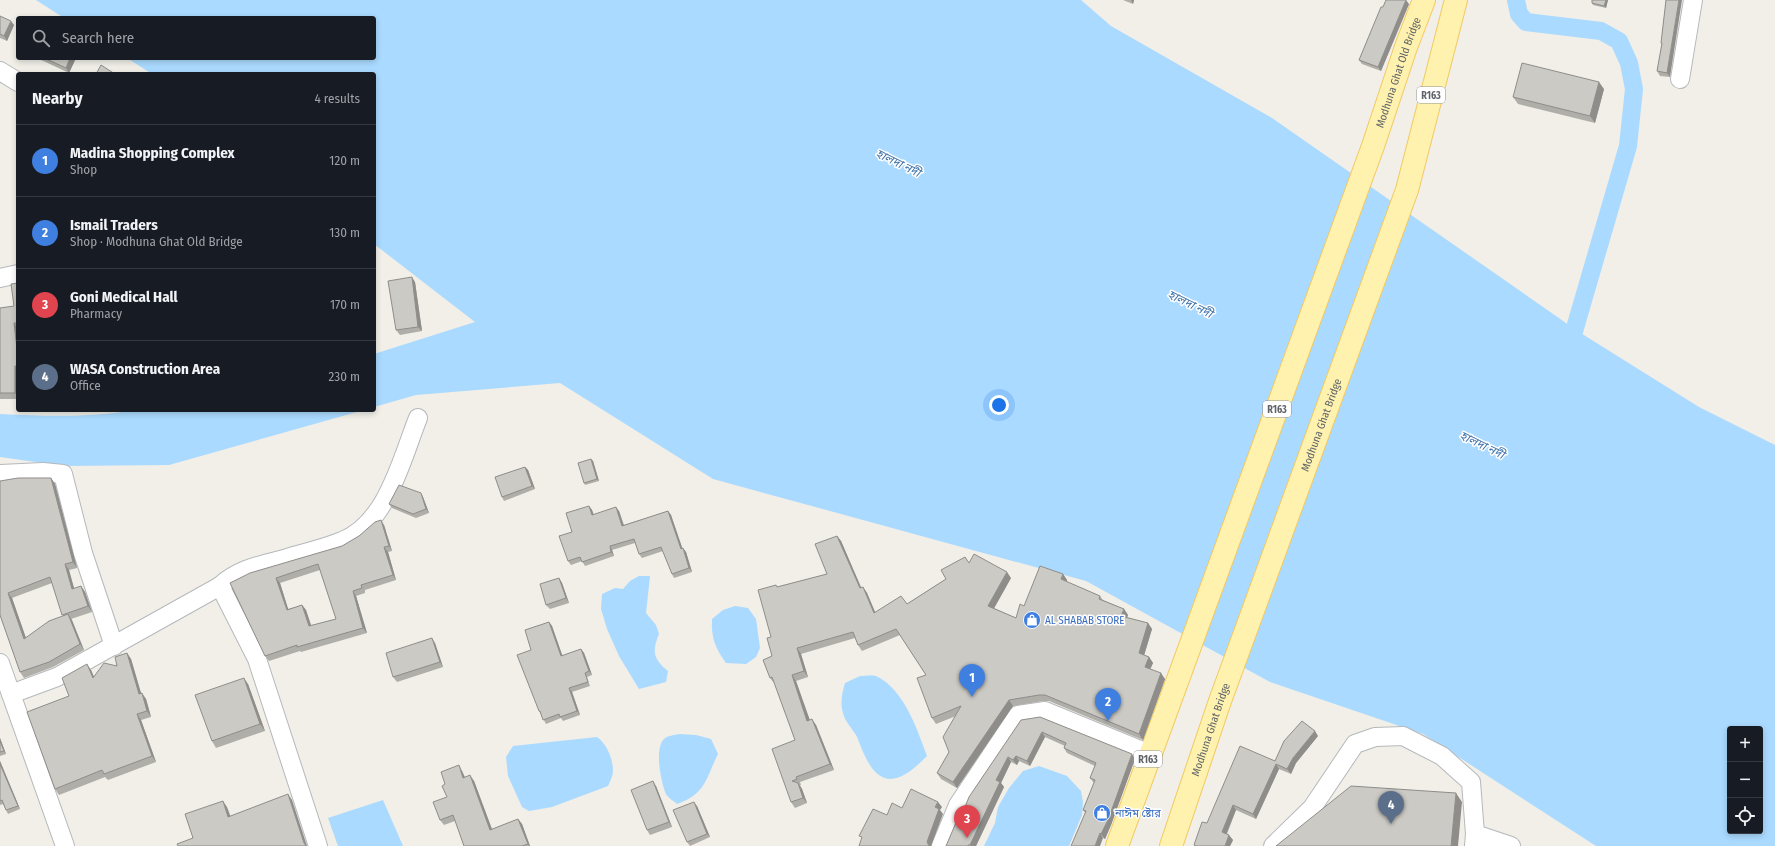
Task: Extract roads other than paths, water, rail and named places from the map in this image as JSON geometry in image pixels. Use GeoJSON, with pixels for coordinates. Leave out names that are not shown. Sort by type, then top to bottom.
{"type":"FeatureCollection","features":[{"type":"Feature","properties":{"kind":"main road","name":"Modhuna Ghat Old Bridge"},"geometry":{"type":"LineString","coordinates":[[1150,754],[1373,146],[1406,47],[1424,0]]}},
{"type":"Feature","properties":{"kind":"main road","name":"Modhuna Ghat Bridge"},"geometry":{"type":"LineString","coordinates":[[1171,846],[1220,701],[1407,190],[1456,0]]}},
{"type":"Feature","properties":{"kind":"main road","name":"R163"},"geometry":{"type":"LineString","coordinates":[[1117,846],[1150,754]]}},
{"type":"Feature","properties":{"kind":"street"},"geometry":{"type":"LineString","coordinates":[[1680,79],[1694,0]]}},
{"type":"Feature","properties":{"kind":"street"},"geometry":{"type":"LineString","coordinates":[[0,71],[16,81]]}},
{"type":"Feature","properties":{"kind":"street"},"geometry":{"type":"LineString","coordinates":[[0,278],[16,274]]}},
{"type":"Feature","properties":{"kind":"street"},"geometry":{"type":"LineString","coordinates":[[11,694],[57,677],[220,586],[231,576],[248,569],[343,541],[367,524],[380,510],[418,418]]}},
{"type":"Feature","properties":{"kind":"street"},"geometry":{"type":"LineString","coordinates":[[0,474],[43,472],[63,474],[80,540],[114,646]]}},
{"type":"Feature","properties":{"kind":"street"},"geometry":{"type":"LineString","coordinates":[[220,586],[257,659],[318,846]]}},
{"type":"Feature","properties":{"kind":"street"},"geometry":{"type":"LineString","coordinates":[[0,663],[65,846]]}},
{"type":"Feature","properties":{"kind":"street"},"geometry":{"type":"LineString","coordinates":[[941,846],[958,805],[1018,715],[1045,711],[1150,754]]}},
{"type":"Feature","properties":{"kind":"street"},"geometry":{"type":"LineString","coordinates":[[1272,846],[1312,808],[1355,744],[1375,737],[1403,736],[1442,756],[1471,782],[1474,840],[1511,846]]}},
{"type":"Feature","properties":{"kind":"water","name":"হালদা নদী"},"geometry":{"type":"Polygon","coordinates":[[[36,0],[1081,0],[1111,26],[1272,118],[1579,332],[1699,407],[1775,445],[1775,846],[1596,846],[1423,734],[1270,682],[1086,581],[713,479],[560,383],[416,395],[376,406],[376,353],[475,322],[376,246],[376,72],[149,72],[130,60],[376,60],[376,16],[61,16],[36,0]]]}},
{"type":"Feature","properties":{"kind":"water"},"geometry":{"type":"Polygon","coordinates":[[[357,412],[169,465],[64,466],[0,457],[0,414],[51,416],[118,413],[357,412]]]}},
{"type":"Feature","properties":{"kind":"water"},"geometry":{"type":"Polygon","coordinates":[[[639,576],[650,576],[646,613],[656,625],[659,634],[655,645],[655,654],[659,663],[668,671],[666,682],[639,689],[619,656],[607,629],[601,609],[602,594],[615,588],[623,589],[630,581],[639,576]]]}},
{"type":"Feature","properties":{"kind":"water"},"geometry":{"type":"Polygon","coordinates":[[[735,606],[748,608],[756,619],[760,648],[756,657],[746,664],[726,663],[716,647],[713,637],[712,619],[723,610],[735,606]]]}},
{"type":"Feature","properties":{"kind":"water"},"geometry":{"type":"Polygon","coordinates":[[[860,676],[876,676],[886,682],[902,700],[919,734],[927,756],[910,771],[900,777],[890,779],[883,777],[873,769],[865,756],[857,737],[844,716],[842,709],[842,694],[845,683],[860,676]]]}},
{"type":"Feature","properties":{"kind":"water"},"geometry":{"type":"Polygon","coordinates":[[[679,734],[696,735],[711,739],[718,754],[700,790],[687,800],[677,804],[666,794],[662,782],[659,766],[659,750],[664,739],[669,736],[679,734]]]}},
{"type":"Feature","properties":{"kind":"water"},"geometry":{"type":"Polygon","coordinates":[[[597,737],[601,740],[609,752],[613,766],[613,773],[608,786],[552,807],[529,811],[522,807],[508,776],[506,757],[513,746],[597,737]]]}},
{"type":"Feature","properties":{"kind":"water"},"geometry":{"type":"Polygon","coordinates":[[[1039,766],[1067,776],[1081,791],[1083,802],[1082,815],[1069,846],[984,846],[995,823],[998,807],[1009,788],[1023,771],[1039,766]]]}},
{"type":"Feature","properties":{"kind":"water"},"geometry":{"type":"Polygon","coordinates":[[[383,800],[403,846],[338,846],[328,818],[383,800]]]}},
{"type":"Feature","properties":{"kind":"waterway"},"geometry":{"type":"LineString","coordinates":[[1516,0],[1519,14],[1526,22],[1601,31],[1619,41],[1629,63],[1634,89],[1628,146],[1568,352]]}},
{"type":"Feature","properties":{"kind":"place","name":"AL SHABAB STORE"},"geometry":{"type":"Point","coordinates":[1032,620]}},
{"type":"Feature","properties":{"kind":"place","name":"Madina Shopping Complex"},"geometry":{"type":"Point","coordinates":[972,697]}},
{"type":"Feature","properties":{"kind":"place","name":"Ismail Traders"},"geometry":{"type":"Point","coordinates":[1108,721]}},
{"type":"Feature","properties":{"kind":"place","name":"নাঈম ষ্টোর"},"geometry":{"type":"Point","coordinates":[1102,813]}},
{"type":"Feature","properties":{"kind":"place","name":"WASA Construction Area"},"geometry":{"type":"Point","coordinates":[1391,824]}},
{"type":"Feature","properties":{"kind":"place","name":"Goni Medical Hall"},"geometry":{"type":"Point","coordinates":[967,838]}}]}
